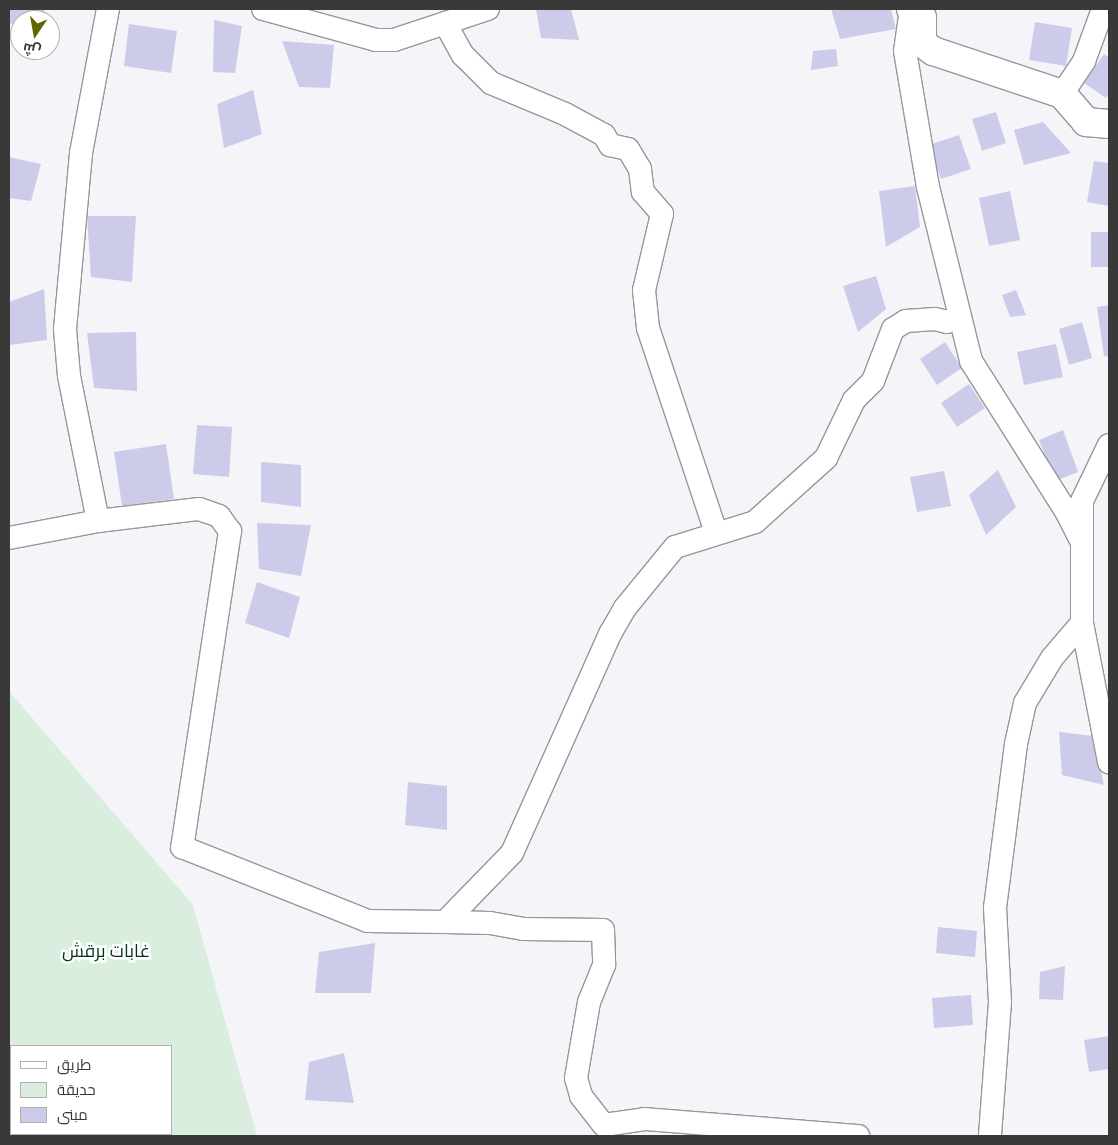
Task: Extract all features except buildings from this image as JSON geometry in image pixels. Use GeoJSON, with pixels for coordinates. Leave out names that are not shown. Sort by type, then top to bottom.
{"type":"FeatureCollection","features":[{"type":"Feature","properties":{"kind":"street"},"geometry":{"type":"LineString","coordinates":[[98,522],[69,376],[65,329],[81,154],[108,9]]}},
{"type":"Feature","properties":{"kind":"street"},"geometry":{"type":"LineString","coordinates":[[263,9],[376,40],[394,40],[488,9]]}},
{"type":"Feature","properties":{"kind":"street"},"geometry":{"type":"LineString","coordinates":[[1082,542],[1066,511],[971,361],[928,187],[904,51],[911,9],[922,18],[922,43],[933,50],[1062,94],[1086,122],[1109,124]]}},
{"type":"Feature","properties":{"kind":"street"},"geometry":{"type":"LineString","coordinates":[[1062,94],[1084,60],[1103,9]]}},
{"type":"Feature","properties":{"kind":"street"},"geometry":{"type":"LineString","coordinates":[[445,24],[464,55],[491,83],[565,114],[604,135],[610,145],[628,149],[640,169],[643,192],[662,214],[644,290],[648,328],[716,532]]}},
{"type":"Feature","properties":{"kind":"street"},"geometry":{"type":"LineString","coordinates":[[445,922],[512,853],[610,634],[625,608],[675,547],[716,532],[755,522],[826,458],[854,400],[873,381],[893,329],[906,321],[936,319],[947,322],[960,316]]}},
{"type":"Feature","properties":{"kind":"street"},"geometry":{"type":"LineString","coordinates":[[1109,445],[1082,501],[1082,623],[1109,762]]}},
{"type":"Feature","properties":{"kind":"street"},"geometry":{"type":"LineString","coordinates":[[9,538],[98,522],[199,509],[219,516],[230,531],[182,847],[368,921],[490,923],[524,929],[603,930],[604,965],[589,1002],[576,1078],[581,1096],[604,1125],[645,1119],[858,1136]]}},
{"type":"Feature","properties":{"kind":"street"},"geometry":{"type":"LineString","coordinates":[[990,1136],[1000,1002],[996,892],[1020,721],[1026,703],[1052,658],[1082,623]]}},
{"type":"Feature","properties":{"kind":"green space","name":"غابات برقش"},"geometry":{"type":"Polygon","coordinates":[[[9,691],[193,905],[257,1136],[9,1136],[9,691]]]}}]}
